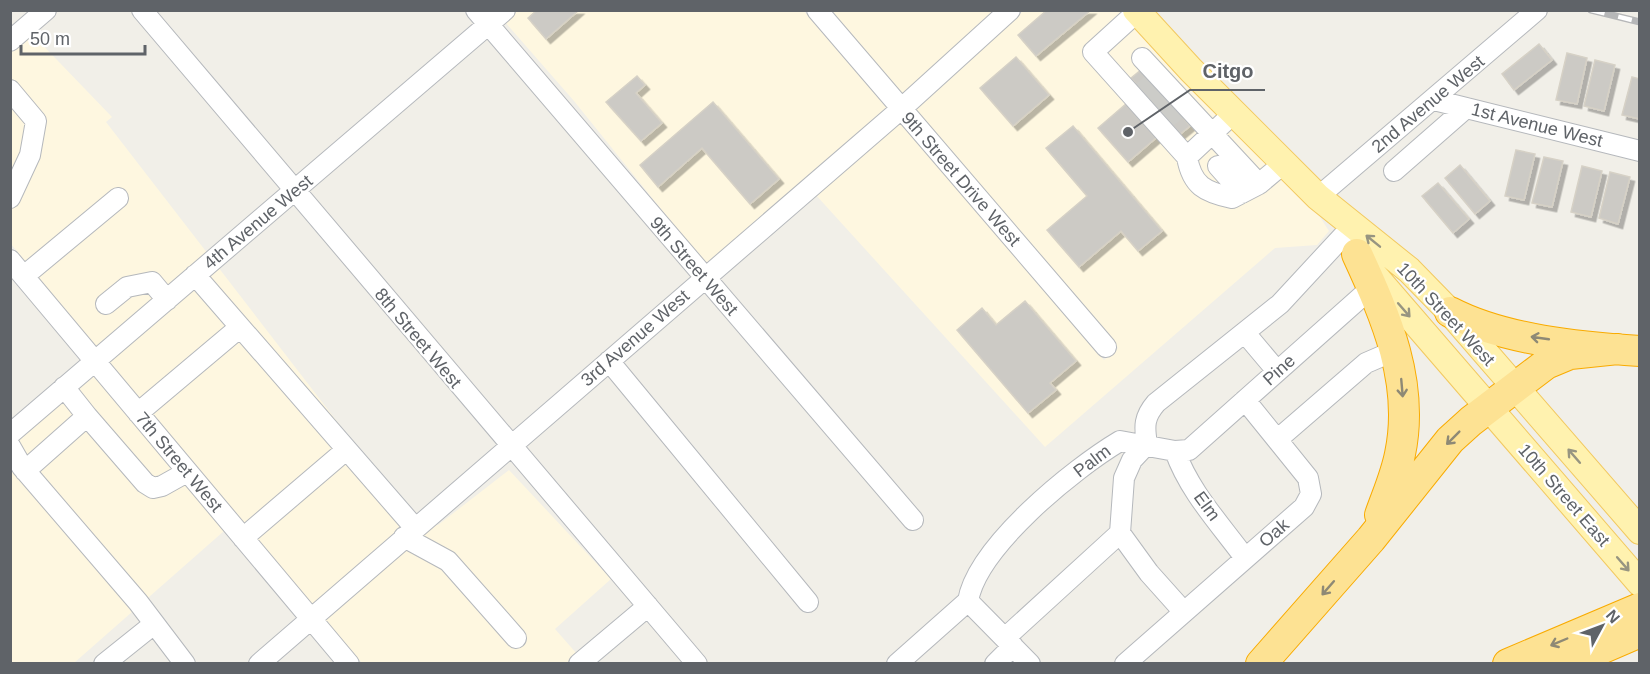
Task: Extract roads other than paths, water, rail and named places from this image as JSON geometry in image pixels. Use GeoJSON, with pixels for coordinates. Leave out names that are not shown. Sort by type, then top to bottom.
{"type":"FeatureCollection","features":[{"type":"Feature","properties":{"kind":"highway"},"geometry":{"type":"LineString","coordinates":[[1350,245],[1376,284],[1401,371],[1404,403],[1401,452],[1371,539]]}},
{"type":"Feature","properties":{"kind":"highway"},"geometry":{"type":"LineString","coordinates":[[1450,312],[1473,324],[1500,333],[1629,350]]}},
{"type":"Feature","properties":{"kind":"highway"},"geometry":{"type":"LineString","coordinates":[[1262,663],[1371,539],[1450,440],[1546,364],[1570,354],[1629,350]]}},
{"type":"Feature","properties":{"kind":"highway"},"geometry":{"type":"LineString","coordinates":[[1566,663],[1626,630],[1640,608]]}},
{"type":"Feature","properties":{"kind":"highway"},"geometry":{"type":"LineString","coordinates":[[1508,663],[1626,630]]}},
{"type":"Feature","properties":{"kind":"main road","name":"10th Street West"},"geometry":{"type":"LineString","coordinates":[[1137,11],[1318,197],[1409,270],[1450,312],[1515,389]]}},
{"type":"Feature","properties":{"kind":"main road","name":"10th Street West"},"geometry":{"type":"LineString","coordinates":[[1318,197],[1350,245]]}},
{"type":"Feature","properties":{"kind":"main road","name":"10th Street West"},"geometry":{"type":"LineString","coordinates":[[1376,284],[1489,408]]}},
{"type":"Feature","properties":{"kind":"main road","name":"10th Street East"},"geometry":{"type":"LineString","coordinates":[[1515,389],[1640,531]]}},
{"type":"Feature","properties":{"kind":"main road","name":"10th Street East"},"geometry":{"type":"LineString","coordinates":[[1489,408],[1640,583]]}},
{"type":"Feature","properties":{"kind":"street"},"geometry":{"type":"LineString","coordinates":[[10,41],[46,10]]}},
{"type":"Feature","properties":{"kind":"street","name":"8th Street West"},"geometry":{"type":"LineString","coordinates":[[142,10],[510,446],[697,663]]}},
{"type":"Feature","properties":{"kind":"street","name":"4th Avenue West"},"geometry":{"type":"LineString","coordinates":[[10,434],[295,191],[482,18],[505,10]]}},
{"type":"Feature","properties":{"kind":"street","name":"9th Street Drive West"},"geometry":{"type":"LineString","coordinates":[[817,10],[1106,347]]}},
{"type":"Feature","properties":{"kind":"street","name":"3rd Avenue West"},"geometry":{"type":"LineString","coordinates":[[259,663],[901,109],[1011,10]]}},
{"type":"Feature","properties":{"kind":"street","name":"2nd Avenue West"},"geometry":{"type":"LineString","coordinates":[[1318,197],[1537,10]]}},
{"type":"Feature","properties":{"kind":"street"},"geometry":{"type":"LineString","coordinates":[[1137,11],[1093,52],[1117,79],[1159,101],[1242,193]]}},
{"type":"Feature","properties":{"kind":"street","name":"9th Street West"},"geometry":{"type":"LineString","coordinates":[[482,18],[913,520]]}},
{"type":"Feature","properties":{"kind":"street"},"geometry":{"type":"LineString","coordinates":[[1117,79],[1162,39]]}},
{"type":"Feature","properties":{"kind":"street"},"geometry":{"type":"LineString","coordinates":[[1142,58],[1159,101],[1205,152],[1259,184]]}},
{"type":"Feature","properties":{"kind":"street"},"geometry":{"type":"LineString","coordinates":[[10,90],[36,121],[30,155],[10,198]]}},
{"type":"Feature","properties":{"kind":"street","name":"1st Avenue West"},"geometry":{"type":"LineString","coordinates":[[1434,100],[1640,151]]}},
{"type":"Feature","properties":{"kind":"street"},"geometry":{"type":"LineString","coordinates":[[1394,171],[1466,108]]}},
{"type":"Feature","properties":{"kind":"street"},"geometry":{"type":"LineString","coordinates":[[1234,113],[1190,174],[1204,189],[1232,198],[1259,184],[1284,163]]}},
{"type":"Feature","properties":{"kind":"street"},"geometry":{"type":"LineString","coordinates":[[24,276],[118,198]]}},
{"type":"Feature","properties":{"kind":"street"},"geometry":{"type":"LineString","coordinates":[[1183,611],[1149,573],[1120,533],[1124,478],[1132,460],[1147,444],[1144,425],[1146,414],[1350,245]]}},
{"type":"Feature","properties":{"kind":"street","name":"7th Street West"},"geometry":{"type":"LineString","coordinates":[[10,260],[349,663]]}},
{"type":"Feature","properties":{"kind":"street"},"geometry":{"type":"LineString","coordinates":[[195,276],[346,450],[410,532],[448,561],[516,638]]}},
{"type":"Feature","properties":{"kind":"street"},"geometry":{"type":"LineString","coordinates":[[106,304],[127,287],[152,282],[167,300]]}},
{"type":"Feature","properties":{"kind":"street","name":"Pine"},"geometry":{"type":"LineString","coordinates":[[1176,450],[1189,450],[1376,284]]}},
{"type":"Feature","properties":{"kind":"street"},"geometry":{"type":"LineString","coordinates":[[138,413],[239,328]]}},
{"type":"Feature","properties":{"kind":"street"},"geometry":{"type":"LineString","coordinates":[[1245,333],[1277,371]]}},
{"type":"Feature","properties":{"kind":"street"},"geometry":{"type":"LineString","coordinates":[[1278,439],[1366,363],[1396,350]]}},
{"type":"Feature","properties":{"kind":"street"},"geometry":{"type":"LineString","coordinates":[[609,361],[808,602]]}},
{"type":"Feature","properties":{"kind":"street"},"geometry":{"type":"LineString","coordinates":[[64,387],[146,483],[153,488],[162,486],[188,472]]}},
{"type":"Feature","properties":{"kind":"street","name":"Oak"},"geometry":{"type":"LineString","coordinates":[[1125,663],[1304,507],[1311,494],[1308,478],[1245,400]]}},
{"type":"Feature","properties":{"kind":"street"},"geometry":{"type":"LineString","coordinates":[[25,471],[87,416]]}},
{"type":"Feature","properties":{"kind":"street","name":"Palm"},"geometry":{"type":"LineString","coordinates":[[897,663],[968,601],[970,588],[990,552],[1084,466],[1120,441],[1176,450]]}},
{"type":"Feature","properties":{"kind":"street"},"geometry":{"type":"LineString","coordinates":[[10,446],[25,471],[138,602],[185,663]]}},
{"type":"Feature","properties":{"kind":"street"},"geometry":{"type":"LineString","coordinates":[[243,538],[346,450]]}},
{"type":"Feature","properties":{"kind":"street","name":"Elm"},"geometry":{"type":"LineString","coordinates":[[1176,450],[1182,470],[1192,486],[1245,558]]}},
{"type":"Feature","properties":{"kind":"street"},"geometry":{"type":"LineString","coordinates":[[995,663],[1009,642],[1120,533]]}},
{"type":"Feature","properties":{"kind":"street"},"geometry":{"type":"LineString","coordinates":[[968,601],[1030,663]]}},
{"type":"Feature","properties":{"kind":"street"},"geometry":{"type":"LineString","coordinates":[[579,663],[648,606]]}},
{"type":"Feature","properties":{"kind":"street"},"geometry":{"type":"LineString","coordinates":[[104,663],[154,624]]}},
{"type":"Feature","properties":{"kind":"tunnel"},"geometry":{"type":"LineString","coordinates":[[1142,92],[1153,82]]}},
{"type":"Feature","properties":{"kind":"tunnel"},"geometry":{"type":"LineString","coordinates":[[1154,106],[1165,96]]}},
{"type":"Feature","properties":{"kind":"tunnel"},"geometry":{"type":"LineString","coordinates":[[1166,119],[1177,110]]}},
{"type":"Feature","properties":{"kind":"railway"},"geometry":{"type":"LineString","coordinates":[[1591,10],[1640,22]]}},
{"type":"Feature","properties":{"kind":"place","name":"Citgo"},"geometry":{"type":"Point","coordinates":[1128,132]}}]}
